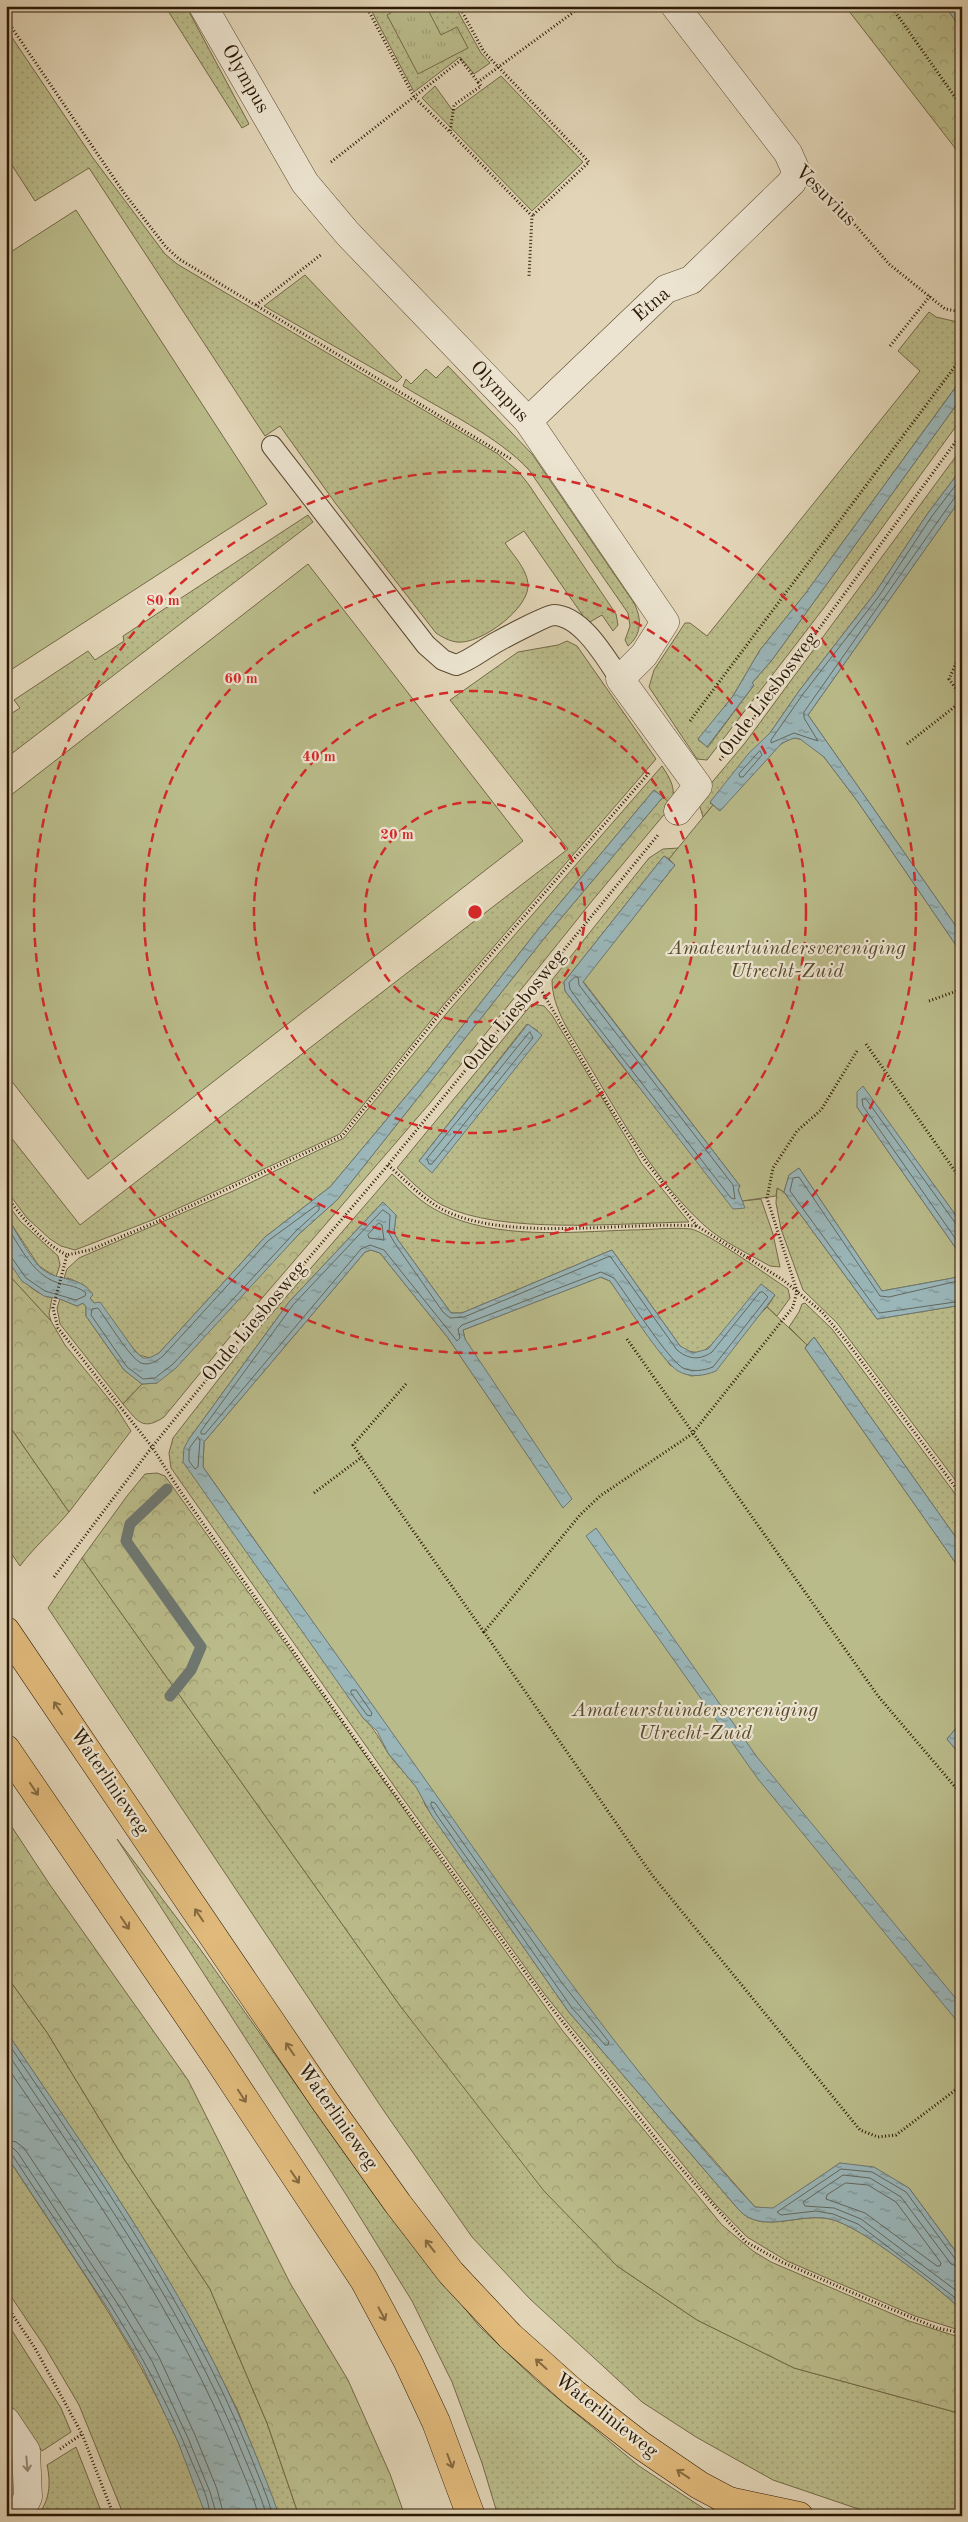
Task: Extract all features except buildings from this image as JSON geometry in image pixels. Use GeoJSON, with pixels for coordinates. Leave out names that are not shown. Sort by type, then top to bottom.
{"type":"FeatureCollection","features":[{"type":"Feature","properties":{"kind":"main road","name":"Waterlinieweg"},"geometry":{"type":"LineString","coordinates":[[6,1631],[324,2100],[398,2204],[451,2272],[510,2336],[575,2394],[639,2444],[724,2500],[759,2516]]}},
{"type":"Feature","properties":{"kind":"main road"},"geometry":{"type":"LineString","coordinates":[[6,1749],[216,2056],[364,2280],[408,2362],[436,2422],[471,2516]]}},
{"type":"Feature","properties":{"kind":"main road"},"geometry":{"type":"LineString","coordinates":[[724,2500],[799,2516]]}},
{"type":"Feature","properties":{"kind":"street","name":"Olympus"},"geometry":{"type":"LineString","coordinates":[[203,6],[305,183],[348,234],[528,421],[665,622],[644,655],[620,679]]}},
{"type":"Feature","properties":{"kind":"street","name":"Vesuvius"},"geometry":{"type":"LineString","coordinates":[[675,6],[788,153],[796,171]]}},
{"type":"Feature","properties":{"kind":"street","name":"Etna"},"geometry":{"type":"LineString","coordinates":[[528,421],[666,289],[691,280],[792,182],[796,171]]}},
{"type":"Feature","properties":{"kind":"street"},"geometry":{"type":"LineString","coordinates":[[620,679],[698,786],[678,811]]}},
{"type":"Feature","properties":{"kind":"street"},"geometry":{"type":"LineString","coordinates":[[6,2421],[26,2451],[28,2497],[19,2516]]}},
{"type":"Feature","properties":{"kind":"lane"},"geometry":{"type":"LineString","coordinates":[[272,446],[426,644],[443,660],[456,665],[470,660],[494,643],[552,615],[574,620],[602,652],[620,679]]}},
{"type":"Feature","properties":{"kind":"path"},"geometry":{"type":"LineString","coordinates":[[366,6],[414,97],[532,216]]}},
{"type":"Feature","properties":{"kind":"path"},"geometry":{"type":"LineString","coordinates":[[459,6],[484,52],[589,162],[532,216],[529,276]]}},
{"type":"Feature","properties":{"kind":"path"},"geometry":{"type":"LineString","coordinates":[[478,82],[582,6]]}},
{"type":"Feature","properties":{"kind":"path"},"geometry":{"type":"LineString","coordinates":[[891,6],[962,107]]}},
{"type":"Feature","properties":{"kind":"path"},"geometry":{"type":"LineString","coordinates":[[6,19],[124,192],[166,247],[179,258],[255,306],[397,388],[516,463]]}},
{"type":"Feature","properties":{"kind":"path"},"geometry":{"type":"LineString","coordinates":[[6,27],[14,33]]}},
{"type":"Feature","properties":{"kind":"path"},"geometry":{"type":"LineString","coordinates":[[305,183],[461,60],[481,86],[454,105],[450,132]]}},
{"type":"Feature","properties":{"kind":"path","name":"Vesuvius"},"geometry":{"type":"LineString","coordinates":[[796,171],[819,184],[889,264],[945,309],[962,312]]}},
{"type":"Feature","properties":{"kind":"path"},"geometry":{"type":"LineString","coordinates":[[255,306],[348,234]]}},
{"type":"Feature","properties":{"kind":"path"},"geometry":{"type":"LineString","coordinates":[[890,346],[930,296]]}},
{"type":"Feature","properties":{"kind":"path"},"geometry":{"type":"LineString","coordinates":[[6,1196],[24,1219],[48,1242],[67,1254],[90,1250],[156,1222],[342,1136],[448,1005],[670,748],[962,357]]}},
{"type":"Feature","properties":{"kind":"path","name":"Oude Liesbosweg"},"geometry":{"type":"LineString","coordinates":[[698,786],[742,734],[962,433]]}},
{"type":"Feature","properties":{"kind":"path"},"geometry":{"type":"LineString","coordinates":[[962,650],[949,679],[962,697]]}},
{"type":"Feature","properties":{"kind":"path"},"geometry":{"type":"LineString","coordinates":[[907,744],[962,701]]}},
{"type":"Feature","properties":{"kind":"path","name":"Oude Liesbosweg"},"geometry":{"type":"LineString","coordinates":[[54,1577],[152,1447],[229,1352],[388,1165],[678,811]]}},
{"type":"Feature","properties":{"kind":"path"},"geometry":{"type":"LineString","coordinates":[[537,983],[609,1106],[646,1162],[697,1226],[783,1280],[835,1326],[962,1496]]}},
{"type":"Feature","properties":{"kind":"path"},"geometry":{"type":"LineString","coordinates":[[929,1001],[962,989]]}},
{"type":"Feature","properties":{"kind":"path"},"geometry":{"type":"LineString","coordinates":[[866,1044],[962,1181]]}},
{"type":"Feature","properties":{"kind":"path"},"geometry":{"type":"LineString","coordinates":[[484,1632],[580,1515],[600,1496],[692,1434],[793,1307],[798,1292],[767,1198],[773,1168],[798,1131],[821,1110],[857,1051]]}},
{"type":"Feature","properties":{"kind":"path"},"geometry":{"type":"LineString","coordinates":[[388,1165],[425,1198],[440,1208],[459,1216],[479,1221],[543,1228],[697,1226]]}},
{"type":"Feature","properties":{"kind":"path"},"geometry":{"type":"LineString","coordinates":[[67,1254],[53,1308],[58,1328],[152,1447],[178,1488],[367,1755],[550,2006],[665,2150],[746,2242],[782,2262],[867,2299],[937,2328],[962,2333]]}},
{"type":"Feature","properties":{"kind":"path"},"geometry":{"type":"LineString","coordinates":[[627,1339],[878,1696],[962,1795]]}},
{"type":"Feature","properties":{"kind":"path"},"geometry":{"type":"LineString","coordinates":[[406,1384],[353,1445],[652,1875],[860,2130],[878,2137],[896,2135],[962,2085]]}},
{"type":"Feature","properties":{"kind":"path"},"geometry":{"type":"LineString","coordinates":[[314,1492],[362,1457]]}},
{"type":"Feature","properties":{"kind":"path"},"geometry":{"type":"LineString","coordinates":[[6,2305],[35,2348],[82,2434],[114,2516]]}},
{"type":"Feature","properties":{"kind":"green space"},"geometry":{"type":"Polygon","coordinates":[[[165,6],[186,6],[249,124],[242,128],[165,6]]]}},
{"type":"Feature","properties":{"kind":"green space"},"geometry":{"type":"Polygon","coordinates":[[[369,6],[455,6],[481,53],[490,63],[474,74],[460,57],[414,92],[369,6]]]}},
{"type":"Feature","properties":{"kind":"green space"},"geometry":{"type":"Polygon","coordinates":[[[403,6],[426,6],[441,35],[457,27],[468,48],[418,74],[387,15],[403,6]]]}},
{"type":"Feature","properties":{"kind":"green space"},"geometry":{"type":"Polygon","coordinates":[[[845,6],[945,6],[962,30],[962,157],[845,6]]]}},
{"type":"Feature","properties":{"kind":"green space"},"geometry":{"type":"Polygon","coordinates":[[[6,32],[11,36],[93,158],[165,254],[177,264],[498,454],[518,471],[616,614],[618,625],[613,631],[602,615],[588,623],[524,531],[505,543],[522,567],[528,583],[527,593],[513,613],[490,631],[478,638],[467,641],[451,641],[436,633],[336,504],[280,426],[265,436],[89,168],[35,201],[6,156],[6,32]]]}},
{"type":"Feature","properties":{"kind":"green space"},"geometry":{"type":"Polygon","coordinates":[[[501,76],[583,162],[532,211],[422,98],[435,86],[453,111],[501,76]]]}},
{"type":"Feature","properties":{"kind":"green space"},"geometry":{"type":"Polygon","coordinates":[[[76,210],[267,504],[6,673],[6,255],[76,210]]]}},
{"type":"Feature","properties":{"kind":"green space"},"geometry":{"type":"Polygon","coordinates":[[[305,275],[402,377],[397,382],[264,306],[305,275]]]}},
{"type":"Feature","properties":{"kind":"green space"},"geometry":{"type":"Polygon","coordinates":[[[929,312],[936,317],[962,323],[962,370],[958,375],[960,381],[805,594],[760,650],[733,696],[698,740],[708,747],[754,685],[752,683],[772,660],[962,397],[962,418],[823,609],[707,760],[697,759],[649,687],[654,670],[685,623],[690,623],[707,636],[920,371],[898,351],[929,312]]]}},
{"type":"Feature","properties":{"kind":"green space"},"geometry":{"type":"Polygon","coordinates":[[[448,366],[532,454],[634,603],[639,626],[636,636],[628,646],[625,640],[630,626],[628,613],[529,470],[517,458],[486,435],[403,386],[406,379],[411,384],[426,369],[436,378],[448,366]]]}},
{"type":"Feature","properties":{"kind":"green space"},"geometry":{"type":"Polygon","coordinates":[[[962,448],[962,468],[928,513],[875,593],[799,691],[770,733],[710,803],[713,805],[703,817],[699,804],[703,793],[745,743],[962,448]]]}},
{"type":"Feature","properties":{"kind":"green space","name":"Amateurtuindersvereniging Utrecht-Zuid"},"geometry":{"type":"Polygon","coordinates":[[[962,497],[962,935],[808,715],[962,497]]]}},
{"type":"Feature","properties":{"kind":"green space"},"geometry":{"type":"Polygon","coordinates":[[[308,515],[313,522],[6,758],[6,717],[20,708],[14,700],[88,651],[95,660],[124,641],[123,636],[308,515]]]}},
{"type":"Feature","properties":{"kind":"green space"},"geometry":{"type":"Polygon","coordinates":[[[308,564],[523,841],[88,1179],[6,1074],[6,799],[308,564]]]}},
{"type":"Feature","properties":{"kind":"green space"},"geometry":{"type":"Polygon","coordinates":[[[567,641],[577,646],[656,759],[445,1003],[340,1134],[155,1219],[75,1250],[61,1246],[50,1239],[27,1218],[6,1190],[6,1131],[80,1225],[568,849],[450,700],[518,652],[558,645],[567,641]]]}},
{"type":"Feature","properties":{"kind":"green space","name":"Amateurtuindersvereniging Utrecht-Zuid"},"geometry":{"type":"Polygon","coordinates":[[[794,738],[805,740],[824,757],[858,802],[962,954],[962,1224],[863,1087],[857,1107],[962,1257],[962,1275],[953,1278],[882,1291],[799,1168],[789,1175],[784,1192],[777,1188],[776,1196],[742,1201],[738,1189],[740,1186],[583,981],[675,865],[669,859],[713,805],[720,811],[744,781],[774,749],[794,738]]]}},
{"type":"Feature","properties":{"kind":"green space"},"geometry":{"type":"Polygon","coordinates":[[[662,766],[672,784],[672,805],[654,790],[540,927],[428,1070],[330,1187],[265,1237],[159,1353],[150,1358],[139,1355],[90,1298],[85,1286],[71,1279],[64,1278],[67,1269],[79,1258],[233,1191],[344,1138],[451,1008],[662,766]]]}},
{"type":"Feature","properties":{"kind":"green space"},"geometry":{"type":"Polygon","coordinates":[[[663,797],[672,805],[592,901],[430,1103],[257,1304],[164,1417],[150,1424],[145,1424],[136,1419],[123,1404],[142,1384],[157,1383],[299,1234],[337,1200],[546,936],[663,797]]]}},
{"type":"Feature","properties":{"kind":"green space"},"geometry":{"type":"Polygon","coordinates":[[[679,848],[669,859],[664,856],[564,982],[565,991],[633,1080],[742,1201],[761,1199],[773,1234],[780,1267],[770,1266],[720,1237],[705,1226],[670,1189],[654,1169],[612,1104],[569,1032],[555,1001],[552,980],[649,858],[663,849],[679,848]]]}},
{"type":"Feature","properties":{"kind":"green space"},"geometry":{"type":"Polygon","coordinates":[[[532,1004],[544,1006],[552,1015],[642,1164],[689,1222],[562,1225],[528,1224],[496,1220],[466,1214],[442,1205],[424,1193],[397,1168],[532,1004]],[[527,1024],[419,1161],[538,1031],[527,1024]]]}},
{"type":"Feature","properties":{"kind":"green space"},"geometry":{"type":"Polygon","coordinates":[[[392,1174],[414,1195],[440,1212],[462,1221],[485,1227],[509,1231],[558,1233],[669,1228],[691,1229],[724,1246],[788,1289],[790,1298],[777,1316],[767,1307],[775,1295],[701,1353],[686,1351],[680,1346],[612,1250],[462,1313],[451,1313],[398,1240],[394,1233],[396,1215],[383,1202],[289,1302],[189,1439],[363,1718],[419,1791],[425,1805],[568,2011],[739,2210],[748,2217],[759,2221],[770,2222],[819,2218],[830,2219],[844,2224],[898,2258],[962,2310],[962,2331],[915,2316],[787,2261],[747,2237],[715,2204],[546,1996],[399,1793],[171,1468],[169,1453],[173,1438],[249,1340],[392,1174]]]}},
{"type":"Feature","properties":{"kind":"green space"},"geometry":{"type":"Polygon","coordinates":[[[777,1188],[784,1192],[877,1319],[962,1305],[962,1489],[837,1323],[803,1290],[781,1229],[776,1203],[777,1188]]]}},
{"type":"Feature","properties":{"kind":"green space"},"geometry":{"type":"Polygon","coordinates":[[[6,1202],[20,1221],[58,1256],[60,1265],[56,1277],[39,1266],[6,1216],[6,1202]]]}},
{"type":"Feature","properties":{"kind":"green space","name":"Amateurstuindersvereniging Utrecht-Zuid"},"geometry":{"type":"Polygon","coordinates":[[[371,1250],[380,1253],[448,1338],[563,1507],[465,1339],[463,1330],[600,1277],[610,1281],[670,1365],[691,1376],[701,1375],[767,1307],[807,1345],[805,1348],[962,1572],[962,1721],[947,1739],[962,1757],[962,2260],[909,2188],[840,2163],[773,2209],[755,2207],[656,2094],[566,1980],[203,1467],[204,1442],[365,1252],[371,1250]]]}},
{"type":"Feature","properties":{"kind":"green space"},"geometry":{"type":"Polygon","coordinates":[[[6,1258],[20,1277],[31,1287],[37,1292],[52,1298],[49,1314],[51,1321],[6,1272],[6,1258]]]}},
{"type":"Feature","properties":{"kind":"green space"},"geometry":{"type":"Polygon","coordinates":[[[6,1272],[51,1321],[65,1345],[117,1409],[131,1431],[69,1512],[6,1421],[6,1272]]]}},
{"type":"Feature","properties":{"kind":"green space"},"geometry":{"type":"Polygon","coordinates":[[[60,1299],[77,1306],[83,1303],[86,1307],[86,1316],[124,1370],[142,1384],[123,1404],[60,1324],[57,1308],[60,1299]]]}},
{"type":"Feature","properties":{"kind":"green space"},"geometry":{"type":"Polygon","coordinates":[[[805,1303],[832,1329],[962,1503],[962,1546],[814,1337],[807,1345],[789,1327],[802,1304],[805,1303]]]}},
{"type":"Feature","properties":{"kind":"green space"},"geometry":{"type":"Polygon","coordinates":[[[6,1421],[69,1512],[20,1566],[6,1546],[6,1421]]]}},
{"type":"Feature","properties":{"kind":"green space"},"geometry":{"type":"Polygon","coordinates":[[[157,1473],[165,1476],[562,2030],[722,2225],[753,2251],[771,2262],[909,2321],[962,2338],[962,2414],[794,2368],[697,2320],[617,2266],[544,2191],[401,2007],[82,1558],[145,1474],[157,1473]]]}},
{"type":"Feature","properties":{"kind":"green space"},"geometry":{"type":"Polygon","coordinates":[[[82,1558],[401,2007],[617,2266],[697,2320],[794,2368],[962,2414],[962,2516],[879,2516],[773,2480],[696,2437],[642,2402],[530,2299],[472,2237],[386,2114],[48,1608],[82,1558]]]}},
{"type":"Feature","properties":{"kind":"green space"},"geometry":{"type":"Polygon","coordinates":[[[6,1818],[50,1885],[188,2080],[290,2283],[348,2380],[390,2474],[405,2516],[299,2516],[267,2423],[210,2289],[124,2159],[48,2034],[6,1975],[6,1818]]]}},
{"type":"Feature","properties":{"kind":"green space"},"geometry":{"type":"Polygon","coordinates":[[[117,1839],[198,1946],[383,2207],[479,2326],[537,2381],[639,2466],[715,2516],[498,2516],[482,2463],[452,2382],[412,2301],[347,2196],[117,1839]]]}},
{"type":"Feature","properties":{"kind":"green space"},"geometry":{"type":"Polygon","coordinates":[[[6,1975],[48,2034],[124,2159],[210,2289],[267,2423],[299,2516],[279,2516],[238,2411],[199,2334],[130,2217],[6,2031],[6,1975]]]}},
{"type":"Feature","properties":{"kind":"green space"},"geometry":{"type":"Polygon","coordinates":[[[6,2155],[119,2329],[144,2374],[168,2420],[189,2467],[206,2516],[124,2516],[79,2405],[45,2347],[6,2289],[6,2155]]]}},
{"type":"Feature","properties":{"kind":"green space"},"geometry":{"type":"Polygon","coordinates":[[[6,2321],[61,2408],[71,2432],[42,2451],[6,2398],[6,2321]]]}},
{"type":"Feature","properties":{"kind":"green space"},"geometry":{"type":"Polygon","coordinates":[[[76,2447],[103,2516],[37,2516],[47,2498],[49,2478],[47,2465],[76,2447]]]}},
{"type":"Feature","properties":{"kind":"water"},"geometry":{"type":"Polygon","coordinates":[[[945,6],[962,6],[962,30],[945,6]]]}},
{"type":"Feature","properties":{"kind":"water"},"geometry":{"type":"Polygon","coordinates":[[[962,370],[962,397],[707,747],[698,739],[733,696],[760,650],[805,594],[958,384],[960,381],[958,375],[962,370]]]}},
{"type":"Feature","properties":{"kind":"water"},"geometry":{"type":"Polygon","coordinates":[[[962,468],[962,497],[808,715],[962,935],[962,954],[858,802],[824,757],[800,739],[794,738],[782,743],[720,811],[710,802],[749,753],[770,733],[799,691],[875,593],[928,513],[962,468]]]}},
{"type":"Feature","properties":{"kind":"water"},"geometry":{"type":"Polygon","coordinates":[[[654,790],[663,797],[546,936],[337,1200],[299,1234],[176,1368],[157,1383],[142,1384],[124,1370],[86,1316],[86,1307],[83,1303],[77,1306],[60,1299],[44,1296],[22,1281],[6,1258],[6,1216],[39,1266],[52,1275],[75,1281],[88,1288],[93,1295],[90,1298],[94,1303],[100,1302],[135,1351],[143,1358],[149,1358],[159,1353],[265,1237],[330,1187],[428,1070],[540,927],[654,790]]]}},
{"type":"Feature","properties":{"kind":"water"},"geometry":{"type":"Polygon","coordinates":[[[664,856],[675,865],[583,982],[740,1186],[738,1190],[745,1208],[733,1209],[565,991],[564,982],[664,856]]]}},
{"type":"Feature","properties":{"kind":"water"},"geometry":{"type":"Polygon","coordinates":[[[528,1024],[542,1035],[432,1173],[419,1161],[528,1024]]]}},
{"type":"Feature","properties":{"kind":"water"},"geometry":{"type":"Polygon","coordinates":[[[863,1086],[962,1224],[962,1257],[857,1107],[857,1092],[863,1086]]]}},
{"type":"Feature","properties":{"kind":"water"},"geometry":{"type":"Polygon","coordinates":[[[799,1168],[882,1291],[962,1275],[962,1305],[877,1319],[784,1192],[789,1175],[799,1168]]]}},
{"type":"Feature","properties":{"kind":"water"},"geometry":{"type":"Polygon","coordinates":[[[383,1202],[396,1215],[394,1233],[398,1240],[451,1313],[462,1313],[612,1250],[680,1346],[693,1353],[708,1349],[761,1284],[775,1295],[716,1371],[702,1375],[683,1373],[671,1365],[653,1343],[610,1281],[601,1277],[463,1330],[465,1339],[572,1499],[563,1508],[448,1338],[380,1253],[371,1250],[365,1252],[204,1442],[203,1467],[587,2005],[668,2108],[755,2207],[773,2208],[840,2163],[874,2167],[909,2188],[962,2260],[962,2310],[898,2258],[844,2224],[830,2219],[818,2218],[770,2222],[759,2221],[748,2217],[739,2210],[568,2011],[432,1816],[416,1787],[388,1753],[377,1731],[363,1718],[183,1462],[184,1448],[189,1439],[289,1302],[383,1202]]]}},
{"type":"Feature","properties":{"kind":"water"},"geometry":{"type":"Polygon","coordinates":[[[814,1337],[962,1546],[962,1572],[805,1348],[814,1337]]]}},
{"type":"Feature","properties":{"kind":"water"},"geometry":{"type":"Polygon","coordinates":[[[596,1528],[757,1757],[962,2006],[962,2027],[758,1779],[586,1536],[596,1528]]]}},
{"type":"Feature","properties":{"kind":"water"},"geometry":{"type":"Polygon","coordinates":[[[962,1721],[962,1757],[947,1739],[962,1721]]]}},
{"type":"Feature","properties":{"kind":"water"},"geometry":{"type":"Polygon","coordinates":[[[6,2031],[108,2182],[172,2285],[229,2393],[253,2448],[279,2516],[206,2516],[178,2442],[142,2366],[108,2309],[6,2155],[6,2031]]]}},
{"type":"Feature","properties":{"kind":"waterway"},"geometry":{"type":"LineString","coordinates":[[167,1489],[130,1524],[126,1541],[201,1647],[191,1670],[170,1696]]}}]}
